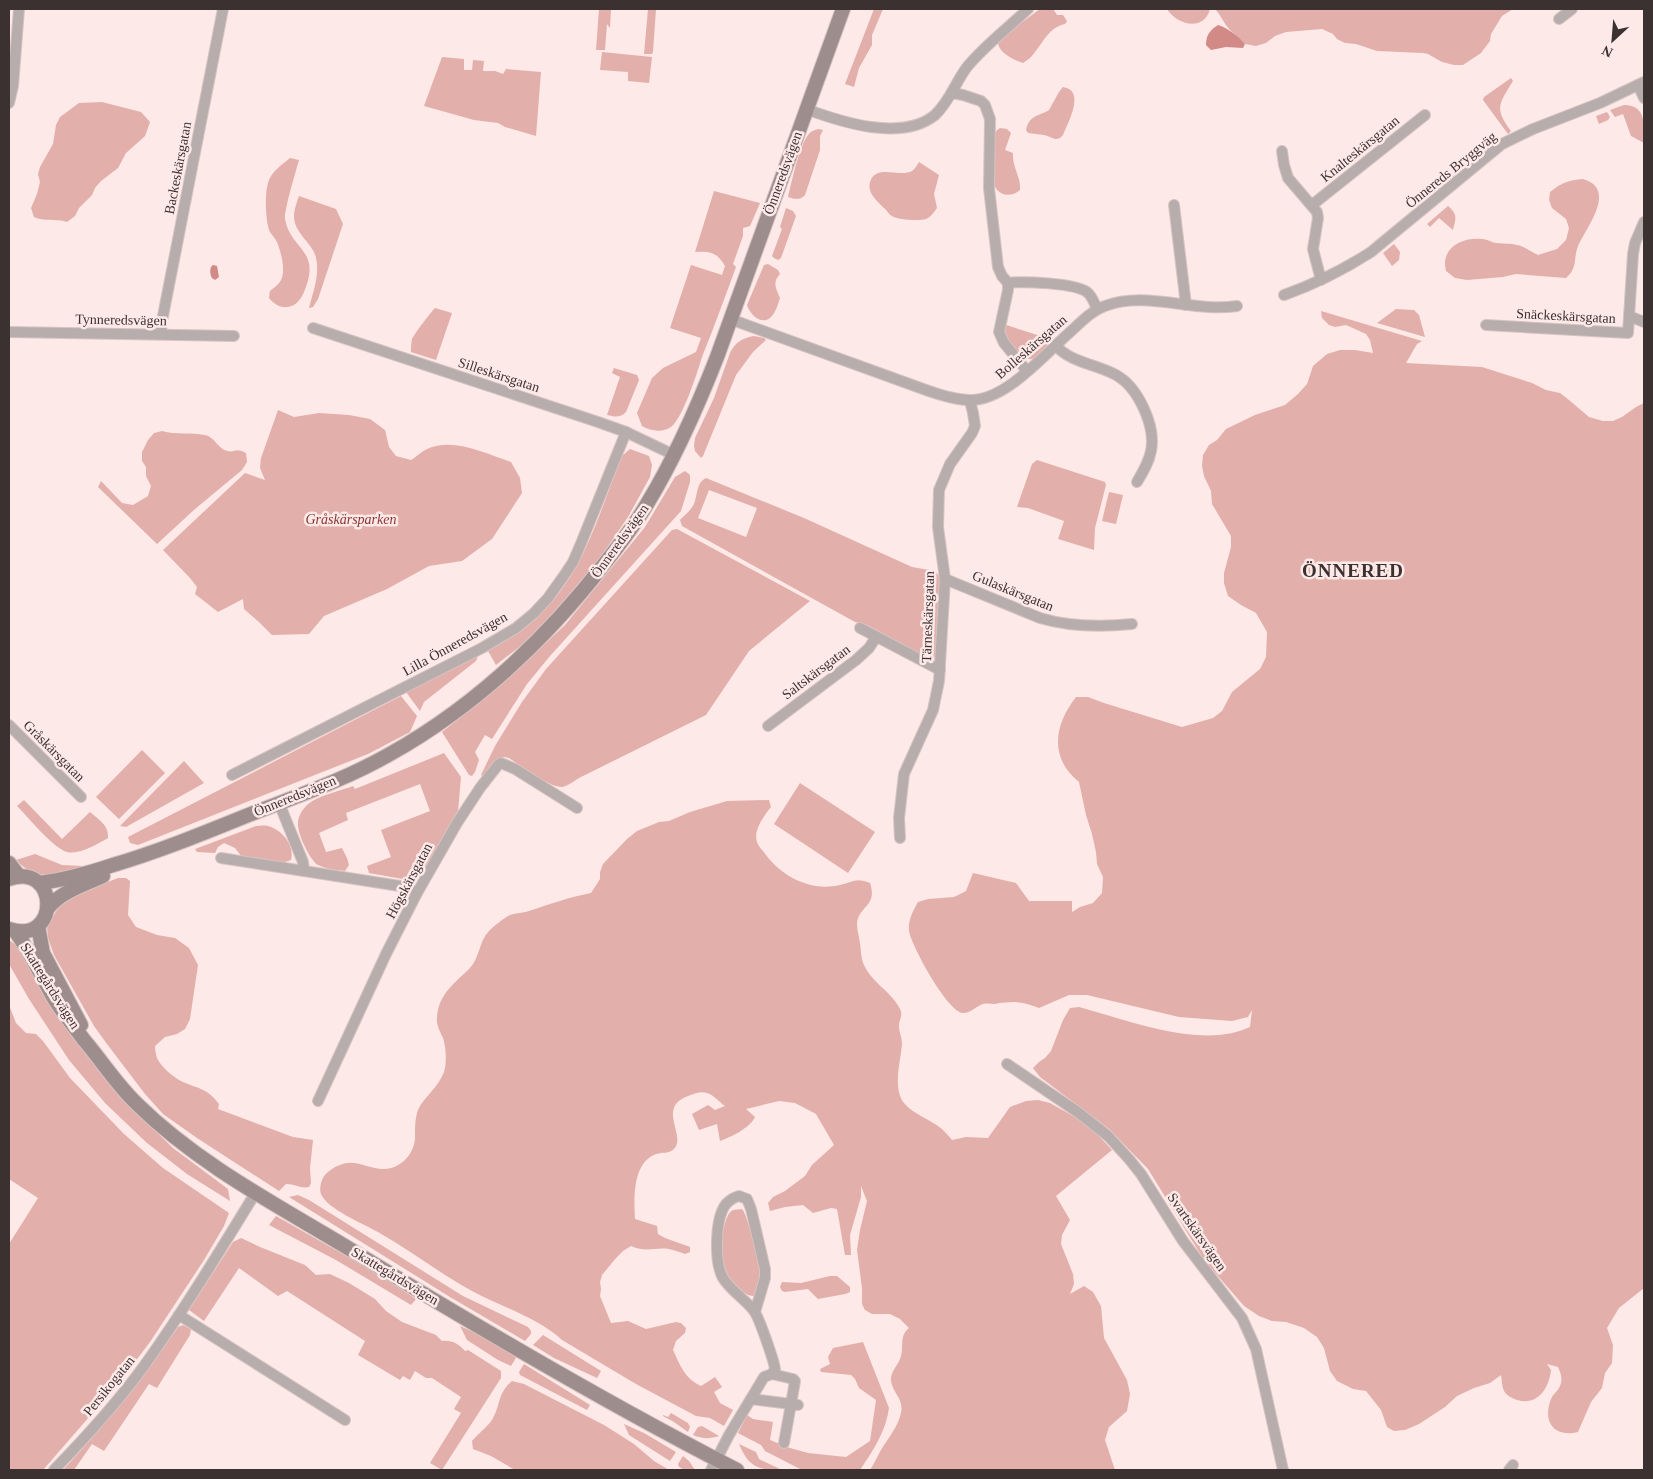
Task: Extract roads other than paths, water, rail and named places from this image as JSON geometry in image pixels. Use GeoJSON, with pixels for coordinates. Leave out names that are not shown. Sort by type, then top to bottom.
{"type":"FeatureCollection","features":[{"type":"Feature","properties":{"kind":"street"},"geometry":{"type":"LineString","coordinates":[[9,103],[13,86],[19,9]]}},
{"type":"Feature","properties":{"kind":"street","name":"Backeskärsgatan"},"geometry":{"type":"LineString","coordinates":[[161,334],[163,312],[223,9]]}},
{"type":"Feature","properties":{"kind":"street","name":"Önneredsvägen"},"geometry":{"type":"LineString","coordinates":[[48,908],[53,901],[66,892],[147,855],[348,775],[403,747],[447,718],[513,664],[565,612],[616,549],[648,504],[674,455],[707,384],[843,9]]}},
{"type":"Feature","properties":{"kind":"street"},"geometry":{"type":"LineString","coordinates":[[806,109],[850,123],[890,129],[907,128],[926,121],[935,114],[952,93],[967,67],[1003,30],[1028,9]]}},
{"type":"Feature","properties":{"kind":"street"},"geometry":{"type":"LineString","coordinates":[[1559,19],[1572,9]]}},
{"type":"Feature","properties":{"kind":"street"},"geometry":{"type":"LineString","coordinates":[[1641,84],[1644,98]]}},
{"type":"Feature","properties":{"kind":"street","name":"Önnereds Bryggväg"},"geometry":{"type":"LineString","coordinates":[[1284,295],[1321,280],[1371,252],[1502,144],[1641,84]]}},
{"type":"Feature","properties":{"kind":"street"},"geometry":{"type":"LineString","coordinates":[[952,93],[963,94],[981,102],[990,119],[989,188],[998,267],[1008,283],[999,332],[1004,343],[1027,370]]}},
{"type":"Feature","properties":{"kind":"street","name":"Knalteskärsgatan"},"geometry":{"type":"LineString","coordinates":[[1312,205],[1425,114]]}},
{"type":"Feature","properties":{"kind":"street"},"geometry":{"type":"LineString","coordinates":[[1282,151],[1288,178],[1318,212],[1313,249],[1321,280]]}},
{"type":"Feature","properties":{"kind":"street"},"geometry":{"type":"LineString","coordinates":[[1174,205],[1186,305]]}},
{"type":"Feature","properties":{"kind":"street","name":"Snäckeskärsgatan"},"geometry":{"type":"LineString","coordinates":[[1486,325],[1628,333],[1633,254],[1635,243],[1644,222]]}},
{"type":"Feature","properties":{"kind":"street"},"geometry":{"type":"LineString","coordinates":[[1008,283],[1034,282],[1082,289],[1092,297],[1097,309]]}},
{"type":"Feature","properties":{"kind":"street","name":"Bolleskärsgatan"},"geometry":{"type":"LineString","coordinates":[[730,319],[949,398],[970,400],[982,399],[1001,391],[1085,318],[1105,305],[1129,300],[1221,308],[1237,306]]}},
{"type":"Feature","properties":{"kind":"street","name":"Snäckeskärsgatan"},"geometry":{"type":"LineString","coordinates":[[1629,316],[1644,322]]}},
{"type":"Feature","properties":{"kind":"street","name":"Silleskärsgatan"},"geometry":{"type":"LineString","coordinates":[[313,328],[626,432],[674,455]]}},
{"type":"Feature","properties":{"kind":"street","name":"Tynneredsvägen"},"geometry":{"type":"LineString","coordinates":[[9,332],[234,336]]}},
{"type":"Feature","properties":{"kind":"street"},"geometry":{"type":"LineString","coordinates":[[1056,345],[1066,355],[1075,360],[1116,375],[1130,385],[1136,393],[1147,418],[1152,440],[1150,457],[1137,482]]}},
{"type":"Feature","properties":{"kind":"street","name":"Tärneskärsgatan"},"geometry":{"type":"LineString","coordinates":[[900,838],[904,774],[933,710],[939,685],[945,578],[938,527],[939,490],[950,464],[972,433],[974,412],[970,400]]}},
{"type":"Feature","properties":{"kind":"street","name":"Lilla Önneredsvägen"},"geometry":{"type":"LineString","coordinates":[[232,775],[482,648],[516,628],[548,598],[573,562],[626,432]]}},
{"type":"Feature","properties":{"kind":"street","name":"Gulaskärsgatan"},"geometry":{"type":"LineString","coordinates":[[945,578],[1040,618],[1054,622],[1095,625],[1132,624]]}},
{"type":"Feature","properties":{"kind":"street"},"geometry":{"type":"LineString","coordinates":[[860,628],[940,670]]}},
{"type":"Feature","properties":{"kind":"street","name":"Saltskärsgatan"},"geometry":{"type":"LineString","coordinates":[[768,726],[856,660],[869,648],[876,637]]}},
{"type":"Feature","properties":{"kind":"street","name":"Gråskärsgatan"},"geometry":{"type":"LineString","coordinates":[[9,725],[81,797]]}},
{"type":"Feature","properties":{"kind":"street","name":"Högskärsgatan"},"geometry":{"type":"LineString","coordinates":[[318,1101],[386,954],[417,893],[471,802],[492,771],[502,763],[532,779],[577,808]]}},
{"type":"Feature","properties":{"kind":"street"},"geometry":{"type":"LineString","coordinates":[[278,803],[303,862],[304,871]]}},
{"type":"Feature","properties":{"kind":"street","name":"Önneredsvägen"},"geometry":{"type":"LineString","coordinates":[[39,883],[76,876],[147,855]]}},
{"type":"Feature","properties":{"kind":"street"},"geometry":{"type":"LineString","coordinates":[[221,858],[406,887],[417,893]]}},
{"type":"Feature","properties":{"kind":"street"},"geometry":{"type":"LineString","coordinates":[[9,863],[14,878],[29,878],[39,883],[47,895],[48,908]]}},
{"type":"Feature","properties":{"kind":"street","name":"Skattegårdsvägen"},"geometry":{"type":"LineString","coordinates":[[12,930],[28,931],[38,926],[48,908]]}},
{"type":"Feature","properties":{"kind":"street","name":"Skattegårdsvägen"},"geometry":{"type":"LineString","coordinates":[[38,926],[43,953],[82,1026],[85,1040]]}},
{"type":"Feature","properties":{"kind":"street","name":"Skattegårdsvägen"},"geometry":{"type":"LineString","coordinates":[[12,930],[24,944],[66,1018],[85,1040],[117,1084],[149,1116],[202,1157],[256,1192],[714,1465],[738,1470]]}},
{"type":"Feature","properties":{"kind":"street","name":"Svartskärsvägen"},"geometry":{"type":"LineString","coordinates":[[1008,1064],[1079,1113],[1108,1136],[1130,1159],[1183,1241],[1242,1318],[1256,1349],[1283,1470]]}},
{"type":"Feature","properties":{"kind":"street","name":"Persikogatan"},"geometry":{"type":"LineString","coordinates":[[54,1470],[127,1388],[179,1315],[256,1192]]}},
{"type":"Feature","properties":{"kind":"street"},"geometry":{"type":"LineString","coordinates":[[755,1312],[765,1278],[765,1269],[747,1199],[740,1196],[727,1202],[722,1210],[716,1246],[718,1264],[723,1277],[731,1288],[755,1312],[775,1366],[772,1374]]}},
{"type":"Feature","properties":{"kind":"street"},"geometry":{"type":"LineString","coordinates":[[179,1315],[344,1420]]}},
{"type":"Feature","properties":{"kind":"street"},"geometry":{"type":"LineString","coordinates":[[714,1465],[764,1377],[772,1374],[795,1381],[794,1404],[784,1443]]}},
{"type":"Feature","properties":{"kind":"street"},"geometry":{"type":"LineString","coordinates":[[751,1400],[794,1404]]}},
{"type":"Feature","properties":{"kind":"district","name":"ÖNNERED"},"geometry":{"type":"Point","coordinates":[1353,570]}},
{"type":"Feature","properties":{"kind":"park label","name":"Gråskärsparken"},"geometry":{"type":"Point","coordinates":[351,519]}}]}
